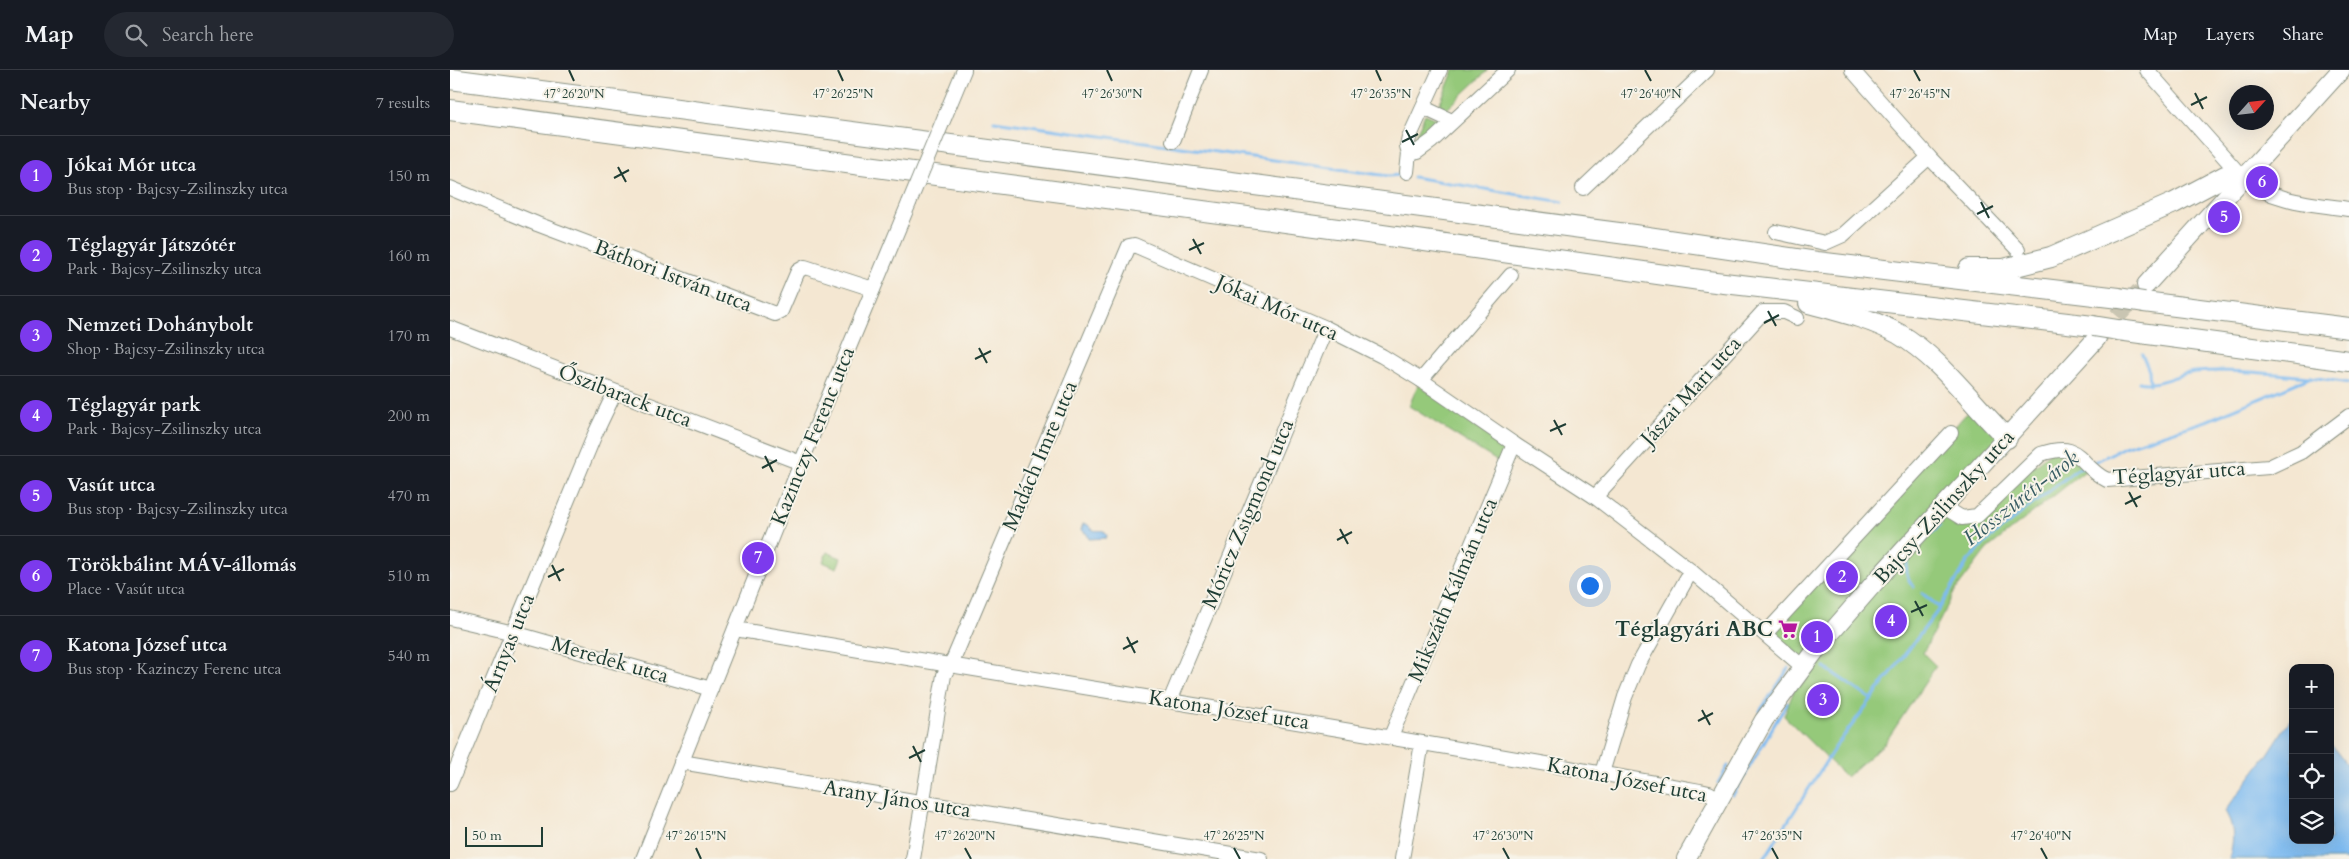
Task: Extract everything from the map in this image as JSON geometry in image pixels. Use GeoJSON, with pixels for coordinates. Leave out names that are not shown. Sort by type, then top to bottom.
{"type":"FeatureCollection","features":[{"type":"Feature","properties":{"kind":"highway"},"geometry":{"type":"LineString","coordinates":[[450,79],[1634,235],[1817,262],[2119,298],[2145,293],[2349,328]]}},
{"type":"Feature","properties":{"kind":"highway"},"geometry":{"type":"LineString","coordinates":[[450,110],[1366,233],[1707,281],[2095,332],[2118,330],[2349,361]]}},
{"type":"Feature","properties":{"kind":"highway"},"geometry":{"type":"LineString","coordinates":[[450,118],[535,121]]}},
{"type":"Feature","properties":{"kind":"highway"},"geometry":{"type":"LineString","coordinates":[[1817,262],[1867,259],[1972,270],[2004,269],[2052,257],[2080,246],[2174,203],[2225,176],[2242,177]]}},
{"type":"Feature","properties":{"kind":"highway"},"geometry":{"type":"LineString","coordinates":[[1707,281],[1734,292],[1790,299],[1830,308],[1859,317],[1899,334],[1936,364],[2007,438]]}},
{"type":"Feature","properties":{"kind":"main road"},"geometry":{"type":"LineString","coordinates":[[2145,293],[2242,177],[2341,70]]}},
{"type":"Feature","properties":{"kind":"main road","name":"Bajcsy-Zsilinszky utca"},"geometry":{"type":"LineString","coordinates":[[1686,859],[1764,720],[1804,666],[1882,574],[2007,438],[2095,332]]}},
{"type":"Feature","properties":{"kind":"street","name":"Kazinczy Ferenc utca"},"geometry":{"type":"LineString","coordinates":[[643,859],[801,464],[964,70]]}},
{"type":"Feature","properties":{"kind":"street"},"geometry":{"type":"LineString","coordinates":[[1173,141],[1201,70]]}},
{"type":"Feature","properties":{"kind":"street"},"geometry":{"type":"LineString","coordinates":[[1406,172],[1409,138],[1440,70]]}},
{"type":"Feature","properties":{"kind":"street"},"geometry":{"type":"LineString","coordinates":[[1409,153],[1418,152],[1432,141],[1508,70]]}},
{"type":"Feature","properties":{"kind":"street"},"geometry":{"type":"LineString","coordinates":[[1583,188],[1707,70]]}},
{"type":"Feature","properties":{"kind":"street"},"geometry":{"type":"LineString","coordinates":[[1852,70],[1929,157],[2018,250]]}},
{"type":"Feature","properties":{"kind":"street"},"geometry":{"type":"LineString","coordinates":[[2147,70],[2242,177],[2254,188],[2292,201],[2349,209]]}},
{"type":"Feature","properties":{"kind":"street"},"geometry":{"type":"LineString","coordinates":[[1424,108],[1452,121]]}},
{"type":"Feature","properties":{"kind":"street"},"geometry":{"type":"LineString","coordinates":[[1776,232],[1825,243],[1843,236],[1929,157]]}},
{"type":"Feature","properties":{"kind":"street","name":"Báthori István utca"},"geometry":{"type":"LineString","coordinates":[[450,188],[537,224],[775,314],[781,311],[798,271],[806,266],[873,289]]}},
{"type":"Feature","properties":{"kind":"street","name":"Jókai Mór utca"},"geometry":{"type":"LineString","coordinates":[[1129,246],[1134,245],[1326,328],[1382,356],[1421,380],[1595,497],[1691,571],[1804,666]]}},
{"type":"Feature","properties":{"kind":"street","name":"Madách Imre utca"},"geometry":{"type":"LineString","coordinates":[[913,859],[944,675],[1129,246]]}},
{"type":"Feature","properties":{"kind":"street"},"geometry":{"type":"LineString","coordinates":[[1421,380],[1511,276]]}},
{"type":"Feature","properties":{"kind":"street","name":"Jászai Mari utca"},"geometry":{"type":"LineString","coordinates":[[1595,497],[1763,312],[1784,312],[1797,318]]}},
{"type":"Feature","properties":{"kind":"street","name":"Őszibarack utca"},"geometry":{"type":"LineString","coordinates":[[450,328],[801,464]]}},
{"type":"Feature","properties":{"kind":"street","name":"Móricz Zsigmond utca"},"geometry":{"type":"LineString","coordinates":[[1170,701],[1326,328]]}},
{"type":"Feature","properties":{"kind":"street","name":"Árnyas utca"},"geometry":{"type":"LineString","coordinates":[[450,784],[514,633],[539,567],[615,392]]}},
{"type":"Feature","properties":{"kind":"street","name":"Téglagyár utca"},"geometry":{"type":"LineString","coordinates":[[1944,506],[1962,518],[1977,516],[2041,454],[2063,449],[2074,452],[2098,476],[2107,480],[2269,467],[2301,452],[2349,416]]}},
{"type":"Feature","properties":{"kind":"street","name":"Bajcsy-Zsilinszky utca"},"geometry":{"type":"LineString","coordinates":[[1765,634],[1951,432]]}},
{"type":"Feature","properties":{"kind":"street","name":"Mikszáth Kálmán utca"},"geometry":{"type":"LineString","coordinates":[[1391,736],[1514,444]]}},
{"type":"Feature","properties":{"kind":"street"},"geometry":{"type":"LineString","coordinates":[[1602,773],[1638,665],[1691,571]]}},
{"type":"Feature","properties":{"kind":"street","name":"Meredek utca"},"geometry":{"type":"LineString","coordinates":[[450,618],[514,633],[711,689]]}},
{"type":"Feature","properties":{"kind":"street","name":"Katona József utca"},"geometry":{"type":"LineString","coordinates":[[735,629],[949,666],[1391,736],[1700,791],[1709,793],[1720,800]]}},
{"type":"Feature","properties":{"kind":"street"},"geometry":{"type":"LineString","coordinates":[[1402,859],[1422,743]]}},
{"type":"Feature","properties":{"kind":"street","name":"Arany János utca"},"geometry":{"type":"LineString","coordinates":[[681,762],[1261,859]]}},
{"type":"Feature","properties":{"kind":"green space"},"geometry":{"type":"Polygon","coordinates":[[[1454,70],[1488,70],[1446,110],[1439,105],[1454,70]]]}},
{"type":"Feature","properties":{"kind":"green space"},"geometry":{"type":"Polygon","coordinates":[[[1425,114],[1444,122],[1416,147],[1413,142],[1425,114]]]}},
{"type":"Feature","properties":{"kind":"green space"},"geometry":{"type":"Polygon","coordinates":[[[1418,385],[1499,440],[1506,452],[1500,463],[1409,406],[1418,385]]]}},
{"type":"Feature","properties":{"kind":"green space"},"geometry":{"type":"Polygon","coordinates":[[[1973,406],[2007,438],[1944,506],[1970,519],[2054,449],[2090,467],[1987,549],[1955,591],[1923,653],[1936,666],[1885,743],[1846,777],[1784,716],[1803,667],[1765,634],[1913,474],[1973,406]]]}},
{"type":"Feature","properties":{"kind":"green space"},"geometry":{"type":"Polygon","coordinates":[[[827,552],[841,558],[837,568],[823,562],[827,552]]]}},
{"type":"Feature","properties":{"kind":"water"},"geometry":{"type":"Polygon","coordinates":[[[1083,524],[1087,524],[1094,530],[1104,531],[1107,536],[1106,538],[1089,539],[1087,534],[1081,530],[1083,524]]]}},
{"type":"Feature","properties":{"kind":"water"},"geometry":{"type":"Polygon","coordinates":[[[2289,721],[2289,844],[2334,844],[2334,748],[2349,768],[2349,859],[2229,859],[2233,834],[2231,823],[2225,811],[2268,754],[2289,721]]]}},
{"type":"Feature","properties":{"kind":"waterway"},"geometry":{"type":"LineString","coordinates":[[994,121],[1388,176],[1402,175]]}},
{"type":"Feature","properties":{"kind":"waterway"},"geometry":{"type":"LineString","coordinates":[[1413,177],[1563,202]]}},
{"type":"Feature","properties":{"kind":"waterway"},"geometry":{"type":"LineString","coordinates":[[2142,354],[2149,371],[2150,384]]}},
{"type":"Feature","properties":{"kind":"waterway"},"geometry":{"type":"LineString","coordinates":[[2139,382],[2160,382],[2188,373],[2209,371],[2253,372],[2311,377]]}},
{"type":"Feature","properties":{"kind":"waterway","name":"Hosszúréti-árok"},"geometry":{"type":"LineString","coordinates":[[2093,463],[2124,447],[2206,421],[2311,377],[2349,383]]}},
{"type":"Feature","properties":{"kind":"waterway","name":"Hosszúréti-árok"},"geometry":{"type":"LineString","coordinates":[[1764,859],[1834,749],[1939,609],[1968,561],[1991,537],[2076,470],[2084,466]]}},
{"type":"Feature","properties":{"kind":"waterway"},"geometry":{"type":"LineString","coordinates":[[1914,587],[1908,578],[1906,569],[1908,561],[1912,553],[1940,525]]}},
{"type":"Feature","properties":{"kind":"waterway"},"geometry":{"type":"LineString","coordinates":[[1922,593],[1940,608]]}},
{"type":"Feature","properties":{"kind":"waterway"},"geometry":{"type":"LineString","coordinates":[[1824,667],[1871,699]]}},
{"type":"Feature","properties":{"kind":"waterway"},"geometry":{"type":"LineString","coordinates":[[1760,711],[1789,668]]}},
{"type":"Feature","properties":{"kind":"waterway"},"geometry":{"type":"LineString","coordinates":[[1733,795],[1787,703]]}},
{"type":"Feature","properties":{"kind":"waterway"},"geometry":{"type":"LineString","coordinates":[[1718,783],[1728,766]]}},
{"type":"Feature","properties":{"kind":"waterway"},"geometry":{"type":"LineString","coordinates":[[1692,829],[1706,805]]}},
{"type":"Feature","properties":{"kind":"tunnel"},"geometry":{"type":"LineString","coordinates":[[2099,336],[2140,291]]}},
{"type":"Feature","properties":{"kind":"place","name":"Törökbálint MÁV-állomás"},"geometry":{"type":"Point","coordinates":[2262,182]}},
{"type":"Feature","properties":{"kind":"place","name":"Vasút utca"},"geometry":{"type":"Point","coordinates":[2224,217]}},
{"type":"Feature","properties":{"kind":"place","name":"Katona József utca"},"geometry":{"type":"Point","coordinates":[758,558]}},
{"type":"Feature","properties":{"kind":"place","name":"Téglagyár Játszótér"},"geometry":{"type":"Point","coordinates":[1842,577]}},
{"type":"Feature","properties":{"kind":"place","name":"Téglagyár park"},"geometry":{"type":"Point","coordinates":[1891,621]}},
{"type":"Feature","properties":{"kind":"place","name":"Téglagyári ABC"},"geometry":{"type":"Point","coordinates":[1788,629]}},
{"type":"Feature","properties":{"kind":"place","name":"Jókai Mór utca"},"geometry":{"type":"Point","coordinates":[1817,637]}},
{"type":"Feature","properties":{"kind":"place","name":"Nemzeti Dohánybolt"},"geometry":{"type":"Point","coordinates":[1823,700]}}]}
